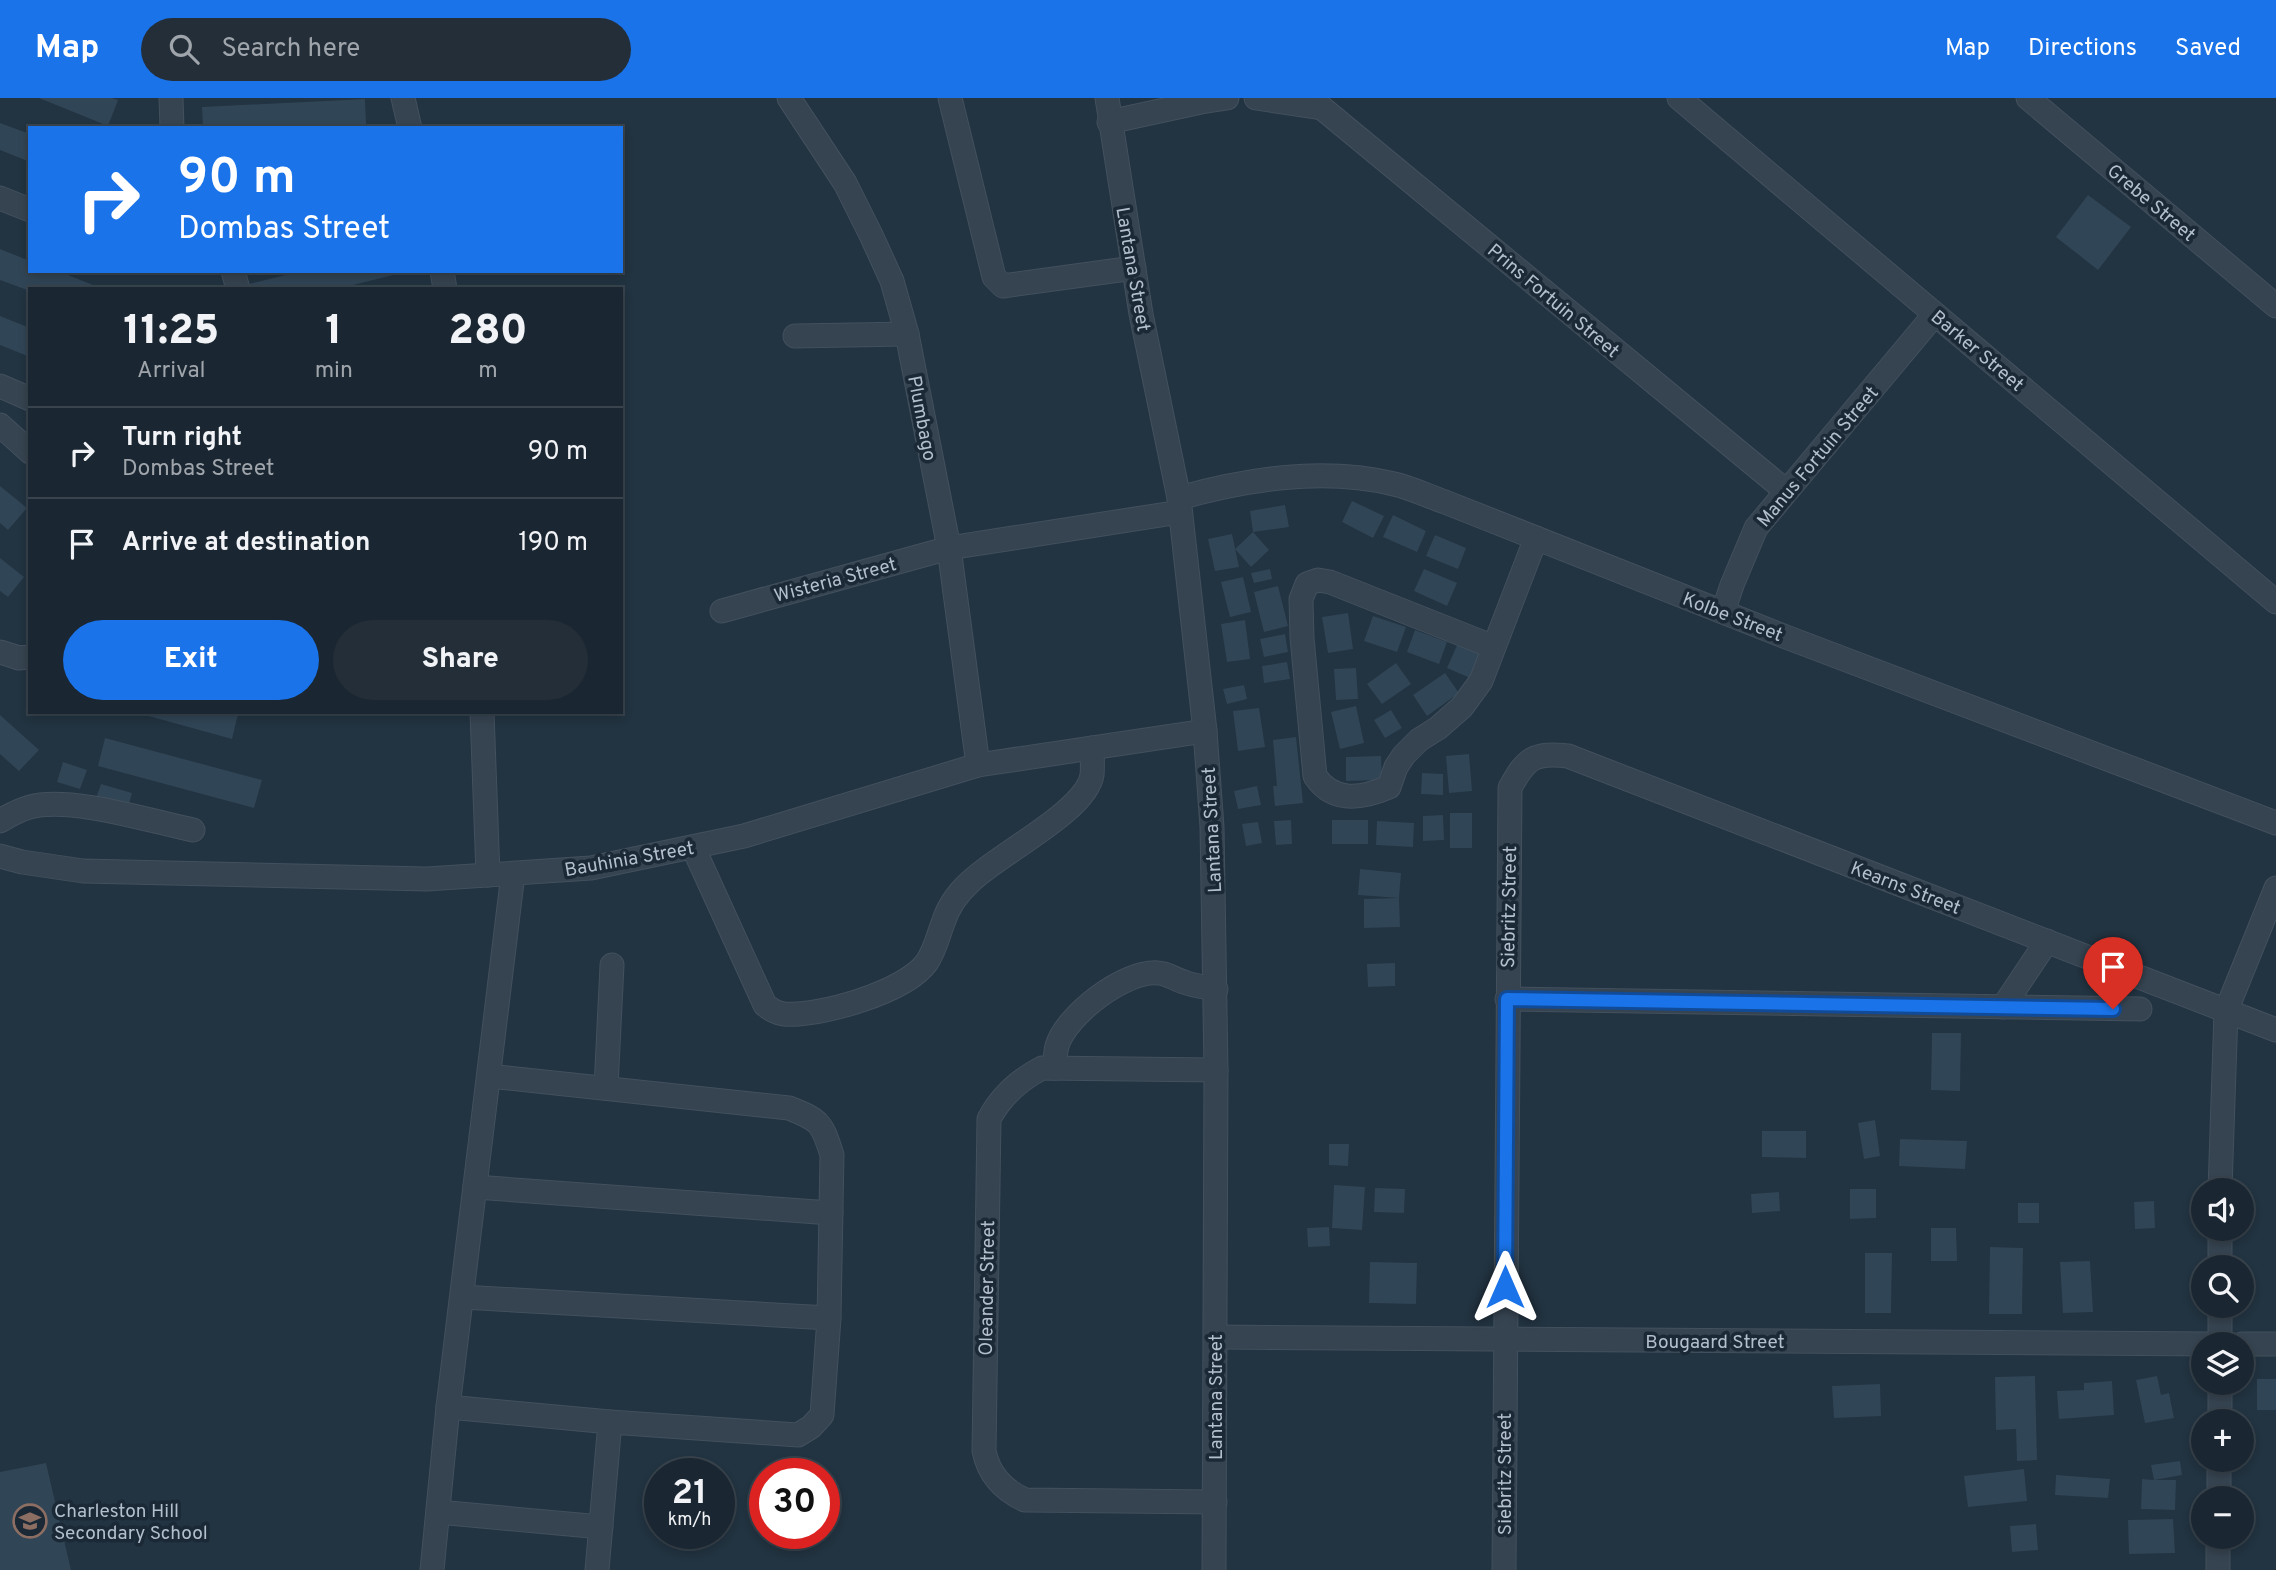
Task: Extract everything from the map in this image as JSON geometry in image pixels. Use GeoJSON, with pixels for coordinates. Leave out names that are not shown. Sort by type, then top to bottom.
{"type":"FeatureCollection","features":[{"type":"Feature","properties":{"kind":"street"},"geometry":{"type":"LineString","coordinates":[[171,98],[172,126]]}},
{"type":"Feature","properties":{"kind":"street"},"geometry":{"type":"LineString","coordinates":[[403,98],[410,126]]}},
{"type":"Feature","properties":{"kind":"street","name":"Plumbago"},"geometry":{"type":"LineString","coordinates":[[789,98],[845,183],[892,281],[907,334],[949,548],[978,765]]}},
{"type":"Feature","properties":{"kind":"street"},"geometry":{"type":"LineString","coordinates":[[950,98],[994,277],[1000,284],[1003,286],[1134,268]]}},
{"type":"Feature","properties":{"kind":"street","name":"Lantana Street"},"geometry":{"type":"LineString","coordinates":[[1107,98],[1134,268],[1179,505],[1205,731],[1212,827],[1216,989],[1214,1570]]}},
{"type":"Feature","properties":{"kind":"street"},"geometry":{"type":"LineString","coordinates":[[1109,122],[1227,98]]}},
{"type":"Feature","properties":{"kind":"street"},"geometry":{"type":"LineString","coordinates":[[1256,98],[1322,103]]}},
{"type":"Feature","properties":{"kind":"street","name":"Barker Street"},"geometry":{"type":"LineString","coordinates":[[1679,98],[2276,602]]}},
{"type":"Feature","properties":{"kind":"street","name":"Grebe Street"},"geometry":{"type":"LineString","coordinates":[[2028,98],[2276,306]]}},
{"type":"Feature","properties":{"kind":"street","name":"Prins Fortuin Street"},"geometry":{"type":"LineString","coordinates":[[1322,103],[1786,491]]}},
{"type":"Feature","properties":{"kind":"street"},"geometry":{"type":"LineString","coordinates":[[0,198],[28,208]]}},
{"type":"Feature","properties":{"kind":"street","name":"Manus Fortuin Street"},"geometry":{"type":"LineString","coordinates":[[1723,612],[1756,528],[1935,314]]}},
{"type":"Feature","properties":{"kind":"street"},"geometry":{"type":"LineString","coordinates":[[795,336],[907,334]]}},
{"type":"Feature","properties":{"kind":"street"},"geometry":{"type":"LineString","coordinates":[[0,386],[28,398]]}},
{"type":"Feature","properties":{"kind":"street"},"geometry":{"type":"LineString","coordinates":[[0,425],[28,450]]}},
{"type":"Feature","properties":{"kind":"street","name":"Kolbe Street"},"geometry":{"type":"LineString","coordinates":[[1179,505],[1248,482],[1290,476],[1346,478],[1394,484],[2276,823]]}},
{"type":"Feature","properties":{"kind":"street","name":"Wisteria Street"},"geometry":{"type":"LineString","coordinates":[[722,611],[949,548],[1179,505]]}},
{"type":"Feature","properties":{"kind":"street"},"geometry":{"type":"LineString","coordinates":[[1494,647],[1330,582],[1318,580],[1307,584],[1301,598],[1302,638],[1315,776],[1323,787],[1334,794],[1362,796],[1389,787],[1396,767],[1404,755],[1462,707],[1481,681],[1536,538]]}},
{"type":"Feature","properties":{"kind":"street"},"geometry":{"type":"LineString","coordinates":[[0,653],[19,658],[28,657]]}},
{"type":"Feature","properties":{"kind":"street"},"geometry":{"type":"LineString","coordinates":[[482,714],[488,875]]}},
{"type":"Feature","properties":{"kind":"street","name":"Bauhinia Street"},"geometry":{"type":"LineString","coordinates":[[0,856],[83,871],[427,879],[591,868],[744,836],[978,765],[1205,731]]}},
{"type":"Feature","properties":{"kind":"street"},"geometry":{"type":"LineString","coordinates":[[693,847],[765,1005],[784,1014],[820,1011],[878,994],[913,977],[926,962],[938,940],[954,899],[969,882],[1049,825],[1082,794],[1092,775],[1092,748]]}},
{"type":"Feature","properties":{"kind":"street","name":"Kearns Street"},"geometry":{"type":"LineString","coordinates":[[1533,757],[1549,754],[1568,756],[2276,1030]]}},
{"type":"Feature","properties":{"kind":"street","name":"Siebritz Street"},"geometry":{"type":"LineString","coordinates":[[1504,1570],[1510,788],[1520,768],[1533,757]]}},
{"type":"Feature","properties":{"kind":"street"},"geometry":{"type":"LineString","coordinates":[[0,821],[32,806],[74,805],[193,830]]}},
{"type":"Feature","properties":{"kind":"street"},"geometry":{"type":"LineString","coordinates":[[432,1570],[448,1407],[513,874]]}},
{"type":"Feature","properties":{"kind":"street"},"geometry":{"type":"LineString","coordinates":[[2220,1178],[2226,1011],[2276,888]]}},
{"type":"Feature","properties":{"kind":"street"},"geometry":{"type":"LineString","coordinates":[[2003,1007],[2047,941]]}},
{"type":"Feature","properties":{"kind":"street"},"geometry":{"type":"LineString","coordinates":[[606,1088],[612,965]]}},
{"type":"Feature","properties":{"kind":"street"},"geometry":{"type":"LineString","coordinates":[[1055,1068],[1056,1047],[1067,1027],[1107,990],[1130,978],[1158,973],[1184,983],[1216,989]]}},
{"type":"Feature","properties":{"kind":"street"},"geometry":{"type":"LineString","coordinates":[[1507,999],[2140,1009]]}},
{"type":"Feature","properties":{"kind":"street","name":"Oleander Street"},"geometry":{"type":"LineString","coordinates":[[1215,1502],[1025,1500],[1013,1494],[988,1468],[984,1451],[989,1119],[998,1103],[1026,1077],[1042,1068],[1216,1070]]}},
{"type":"Feature","properties":{"kind":"street"},"geometry":{"type":"LineString","coordinates":[[448,1407],[798,1435],[811,1427],[822,1415],[829,1318],[832,1155],[824,1130],[812,1117],[789,1108],[489,1076]]}},
{"type":"Feature","properties":{"kind":"street"},"geometry":{"type":"LineString","coordinates":[[475,1187],[831,1213]]}},
{"type":"Feature","properties":{"kind":"street"},"geometry":{"type":"LineString","coordinates":[[461,1297],[829,1318]]}},
{"type":"Feature","properties":{"kind":"street","name":"Bougaard Street"},"geometry":{"type":"LineString","coordinates":[[1216,1337],[2191,1344]]}},
{"type":"Feature","properties":{"kind":"street"},"geometry":{"type":"LineString","coordinates":[[2254,1344],[2276,1345]]}},
{"type":"Feature","properties":{"kind":"street"},"geometry":{"type":"LineString","coordinates":[[597,1570],[610,1422]]}},
{"type":"Feature","properties":{"kind":"street"},"geometry":{"type":"LineString","coordinates":[[438,1512],[601,1527]]}},
{"type":"Feature","properties":{"kind":"street"},"geometry":{"type":"LineString","coordinates":[[2218,1549],[2218,1570]]}},
{"type":"Feature","properties":{"kind":"building"},"geometry":{"type":"Polygon","coordinates":[[[39,98],[112,98],[118,100],[108,126],[39,98]]]}},
{"type":"Feature","properties":{"kind":"building"},"geometry":{"type":"Polygon","coordinates":[[[365,99],[366,124],[203,126],[202,107],[365,99]]]}},
{"type":"Feature","properties":{"kind":"building"},"geometry":{"type":"Polygon","coordinates":[[[0,123],[28,133],[28,161],[0,150],[0,123]]]}},
{"type":"Feature","properties":{"kind":"building"},"geometry":{"type":"Polygon","coordinates":[[[2088,195],[2131,227],[2098,270],[2056,237],[2088,195]]]}},
{"type":"Feature","properties":{"kind":"building"},"geometry":{"type":"Polygon","coordinates":[[[0,249],[28,260],[28,273],[63,273],[98,287],[28,287],[28,290],[0,280],[0,249]]]}},
{"type":"Feature","properties":{"kind":"building"},"geometry":{"type":"Polygon","coordinates":[[[294,273],[401,273],[345,287],[245,285],[294,273]]]}},
{"type":"Feature","properties":{"kind":"building"},"geometry":{"type":"Polygon","coordinates":[[[0,316],[28,327],[28,356],[0,345],[0,316]]]}},
{"type":"Feature","properties":{"kind":"building"},"geometry":{"type":"Polygon","coordinates":[[[0,486],[27,508],[8,530],[0,523],[0,486]]]}},
{"type":"Feature","properties":{"kind":"building"},"geometry":{"type":"Polygon","coordinates":[[[1352,501],[1384,516],[1373,538],[1342,522],[1352,501]]]}},
{"type":"Feature","properties":{"kind":"building"},"geometry":{"type":"Polygon","coordinates":[[[1285,505],[1289,527],[1253,532],[1250,511],[1285,505]]]}},
{"type":"Feature","properties":{"kind":"building"},"geometry":{"type":"Polygon","coordinates":[[[1393,515],[1426,531],[1417,552],[1383,537],[1393,515]]]}},
{"type":"Feature","properties":{"kind":"building"},"geometry":{"type":"Polygon","coordinates":[[[1253,532],[1269,550],[1251,567],[1235,549],[1253,532]]]}},
{"type":"Feature","properties":{"kind":"building"},"geometry":{"type":"Polygon","coordinates":[[[1232,534],[1239,567],[1215,571],[1208,539],[1232,534]]]}},
{"type":"Feature","properties":{"kind":"building"},"geometry":{"type":"Polygon","coordinates":[[[1435,535],[1466,548],[1458,569],[1426,556],[1435,535]]]}},
{"type":"Feature","properties":{"kind":"building"},"geometry":{"type":"Polygon","coordinates":[[[0,558],[24,577],[8,597],[0,591],[0,558]]]}},
{"type":"Feature","properties":{"kind":"building"},"geometry":{"type":"Polygon","coordinates":[[[1270,569],[1272,579],[1254,583],[1251,573],[1270,569]]]}},
{"type":"Feature","properties":{"kind":"building"},"geometry":{"type":"Polygon","coordinates":[[[1424,569],[1457,583],[1447,606],[1414,591],[1424,569]]]}},
{"type":"Feature","properties":{"kind":"building"},"geometry":{"type":"Polygon","coordinates":[[[1243,577],[1251,612],[1230,617],[1221,582],[1243,577]]]}},
{"type":"Feature","properties":{"kind":"building"},"geometry":{"type":"Polygon","coordinates":[[[1278,586],[1288,626],[1264,632],[1254,592],[1278,586]]]}},
{"type":"Feature","properties":{"kind":"building"},"geometry":{"type":"Polygon","coordinates":[[[1348,613],[1353,649],[1328,653],[1322,617],[1348,613]]]}},
{"type":"Feature","properties":{"kind":"building"},"geometry":{"type":"Polygon","coordinates":[[[1373,616],[1406,627],[1397,652],[1364,641],[1373,616]]]}},
{"type":"Feature","properties":{"kind":"building"},"geometry":{"type":"Polygon","coordinates":[[[1245,620],[1250,659],[1227,662],[1221,624],[1245,620]]]}},
{"type":"Feature","properties":{"kind":"building"},"geometry":{"type":"Polygon","coordinates":[[[1415,630],[1447,642],[1439,664],[1407,652],[1415,630]]]}},
{"type":"Feature","properties":{"kind":"building"},"geometry":{"type":"Polygon","coordinates":[[[1285,634],[1288,652],[1264,657],[1260,639],[1285,634]]]}},
{"type":"Feature","properties":{"kind":"building"},"geometry":{"type":"Polygon","coordinates":[[[1458,643],[1481,652],[1470,678],[1447,668],[1458,643]]]}},
{"type":"Feature","properties":{"kind":"building"},"geometry":{"type":"Polygon","coordinates":[[[1287,662],[1290,679],[1264,683],[1262,666],[1287,662]]]}},
{"type":"Feature","properties":{"kind":"building"},"geometry":{"type":"Polygon","coordinates":[[[1396,663],[1411,684],[1382,704],[1367,684],[1396,663]]]}},
{"type":"Feature","properties":{"kind":"building"},"geometry":{"type":"Polygon","coordinates":[[[1356,668],[1358,699],[1336,700],[1334,669],[1356,668]]]}},
{"type":"Feature","properties":{"kind":"building"},"geometry":{"type":"Polygon","coordinates":[[[1445,673],[1459,693],[1427,716],[1413,695],[1445,673]]]}},
{"type":"Feature","properties":{"kind":"building"},"geometry":{"type":"Polygon","coordinates":[[[1244,685],[1247,699],[1227,704],[1223,689],[1244,685]]]}},
{"type":"Feature","properties":{"kind":"building"},"geometry":{"type":"Polygon","coordinates":[[[1356,706],[1364,743],[1340,749],[1331,712],[1356,706]]]}},
{"type":"Feature","properties":{"kind":"building"},"geometry":{"type":"Polygon","coordinates":[[[1259,708],[1265,747],[1238,751],[1233,711],[1259,708]]]}},
{"type":"Feature","properties":{"kind":"building"},"geometry":{"type":"Polygon","coordinates":[[[1391,710],[1402,728],[1385,738],[1374,720],[1391,710]]]}},
{"type":"Feature","properties":{"kind":"building"},"geometry":{"type":"Polygon","coordinates":[[[141,714],[238,714],[232,739],[141,714]]]}},
{"type":"Feature","properties":{"kind":"building"},"geometry":{"type":"Polygon","coordinates":[[[0,715],[39,750],[19,771],[0,754],[0,715]]]}},
{"type":"Feature","properties":{"kind":"building"},"geometry":{"type":"Polygon","coordinates":[[[1296,737],[1303,803],[1275,806],[1273,786],[1277,786],[1273,740],[1296,737]]]}},
{"type":"Feature","properties":{"kind":"building"},"geometry":{"type":"Polygon","coordinates":[[[105,738],[262,780],[254,808],[98,766],[105,738]]]}},
{"type":"Feature","properties":{"kind":"building"},"geometry":{"type":"Polygon","coordinates":[[[1469,754],[1472,791],[1449,793],[1446,756],[1469,754]]]}},
{"type":"Feature","properties":{"kind":"building"},"geometry":{"type":"Polygon","coordinates":[[[1381,756],[1382,780],[1346,781],[1346,757],[1381,756]]]}},
{"type":"Feature","properties":{"kind":"building"},"geometry":{"type":"Polygon","coordinates":[[[63,762],[87,770],[80,789],[57,782],[63,762]]]}},
{"type":"Feature","properties":{"kind":"building"},"geometry":{"type":"Polygon","coordinates":[[[1422,773],[1443,774],[1443,795],[1421,794],[1422,773]]]}},
{"type":"Feature","properties":{"kind":"building"},"geometry":{"type":"Polygon","coordinates":[[[101,784],[132,793],[127,811],[95,801],[101,784]]]}},
{"type":"Feature","properties":{"kind":"building"},"geometry":{"type":"Polygon","coordinates":[[[1257,786],[1261,805],[1238,809],[1234,791],[1257,786]]]}},
{"type":"Feature","properties":{"kind":"building"},"geometry":{"type":"Polygon","coordinates":[[[1450,813],[1472,813],[1472,848],[1450,848],[1450,813]]]}},
{"type":"Feature","properties":{"kind":"building"},"geometry":{"type":"Polygon","coordinates":[[[1443,815],[1444,840],[1423,841],[1423,816],[1443,815]]]}},
{"type":"Feature","properties":{"kind":"building"},"geometry":{"type":"Polygon","coordinates":[[[1291,820],[1292,844],[1276,845],[1274,821],[1291,820]]]}},
{"type":"Feature","properties":{"kind":"building"},"geometry":{"type":"Polygon","coordinates":[[[1332,820],[1368,820],[1368,844],[1332,844],[1332,820]]]}},
{"type":"Feature","properties":{"kind":"building"},"geometry":{"type":"Polygon","coordinates":[[[1377,821],[1414,823],[1413,847],[1376,845],[1377,821]]]}},
{"type":"Feature","properties":{"kind":"building"},"geometry":{"type":"Polygon","coordinates":[[[1258,822],[1262,843],[1246,846],[1242,824],[1258,822]]]}},
{"type":"Feature","properties":{"kind":"building"},"geometry":{"type":"Polygon","coordinates":[[[1360,869],[1401,873],[1399,898],[1358,895],[1360,869]]]}},
{"type":"Feature","properties":{"kind":"building"},"geometry":{"type":"Polygon","coordinates":[[[1399,898],[1400,927],[1364,928],[1364,899],[1399,898]]]}},
{"type":"Feature","properties":{"kind":"building"},"geometry":{"type":"Polygon","coordinates":[[[1395,963],[1395,986],[1368,987],[1367,964],[1395,963]]]}},
{"type":"Feature","properties":{"kind":"building"},"geometry":{"type":"Polygon","coordinates":[[[1932,1033],[1961,1033],[1960,1091],[1931,1090],[1932,1033]]]}},
{"type":"Feature","properties":{"kind":"building"},"geometry":{"type":"Polygon","coordinates":[[[1875,1120],[1880,1156],[1864,1159],[1858,1123],[1875,1120]]]}},
{"type":"Feature","properties":{"kind":"building"},"geometry":{"type":"Polygon","coordinates":[[[1762,1131],[1806,1131],[1806,1158],[1762,1157],[1762,1131]]]}},
{"type":"Feature","properties":{"kind":"building"},"geometry":{"type":"Polygon","coordinates":[[[1900,1139],[1967,1141],[1965,1169],[1899,1166],[1900,1139]]]}},
{"type":"Feature","properties":{"kind":"building"},"geometry":{"type":"Polygon","coordinates":[[[1329,1144],[1349,1144],[1348,1166],[1329,1165],[1329,1144]]]}},
{"type":"Feature","properties":{"kind":"building"},"geometry":{"type":"Polygon","coordinates":[[[1334,1185],[1365,1187],[1362,1230],[1332,1228],[1334,1185]]]}},
{"type":"Feature","properties":{"kind":"building"},"geometry":{"type":"Polygon","coordinates":[[[1375,1188],[1405,1189],[1404,1213],[1374,1212],[1375,1188]]]}},
{"type":"Feature","properties":{"kind":"building"},"geometry":{"type":"Polygon","coordinates":[[[1850,1189],[1876,1189],[1876,1218],[1850,1219],[1850,1189]]]}},
{"type":"Feature","properties":{"kind":"building"},"geometry":{"type":"Polygon","coordinates":[[[1779,1192],[1780,1211],[1752,1213],[1751,1194],[1779,1192]]]}},
{"type":"Feature","properties":{"kind":"building"},"geometry":{"type":"Polygon","coordinates":[[[2154,1201],[2155,1228],[2135,1229],[2134,1202],[2154,1201]]]}},
{"type":"Feature","properties":{"kind":"building"},"geometry":{"type":"Polygon","coordinates":[[[2018,1203],[2039,1203],[2039,1223],[2018,1223],[2018,1203]]]}},
{"type":"Feature","properties":{"kind":"building"},"geometry":{"type":"Polygon","coordinates":[[[1329,1227],[1330,1246],[1308,1247],[1307,1228],[1329,1227]]]}},
{"type":"Feature","properties":{"kind":"building"},"geometry":{"type":"Polygon","coordinates":[[[1931,1228],[1956,1228],[1957,1261],[1931,1261],[1931,1228]]]}},
{"type":"Feature","properties":{"kind":"building"},"geometry":{"type":"Polygon","coordinates":[[[1990,1247],[2023,1248],[2022,1314],[1989,1314],[1990,1247]]]}},
{"type":"Feature","properties":{"kind":"building"},"geometry":{"type":"Polygon","coordinates":[[[1865,1253],[1892,1253],[1891,1313],[1865,1313],[1865,1253]]]}},
{"type":"Feature","properties":{"kind":"building"},"geometry":{"type":"Polygon","coordinates":[[[2090,1261],[2093,1312],[2063,1313],[2060,1262],[2090,1261]]]}},
{"type":"Feature","properties":{"kind":"building"},"geometry":{"type":"Polygon","coordinates":[[[1370,1262],[1417,1263],[1416,1304],[1369,1303],[1370,1262]]]}},
{"type":"Feature","properties":{"kind":"building"},"geometry":{"type":"Polygon","coordinates":[[[2035,1376],[2037,1460],[2017,1461],[2016,1429],[1996,1430],[1995,1377],[2035,1376]]]}},
{"type":"Feature","properties":{"kind":"building"},"geometry":{"type":"Polygon","coordinates":[[[2157,1376],[2161,1395],[2169,1393],[2174,1418],[2145,1423],[2136,1380],[2157,1376]]]}},
{"type":"Feature","properties":{"kind":"building"},"geometry":{"type":"Polygon","coordinates":[[[2257,1379],[2276,1379],[2276,1410],[2257,1410],[2257,1379]]]}},
{"type":"Feature","properties":{"kind":"building"},"geometry":{"type":"Polygon","coordinates":[[[2112,1381],[2114,1415],[2059,1419],[2057,1391],[2084,1390],[2084,1383],[2112,1381]]]}},
{"type":"Feature","properties":{"kind":"building"},"geometry":{"type":"Polygon","coordinates":[[[1880,1384],[1881,1416],[1834,1418],[1832,1386],[1880,1384]]]}},
{"type":"Feature","properties":{"kind":"building"},"geometry":{"type":"Polygon","coordinates":[[[2180,1461],[2182,1475],[2154,1480],[2151,1465],[2180,1461]]]}},
{"type":"Feature","properties":{"kind":"building","name":"Charleston Hill Secondary School"},"geometry":{"type":"Polygon","coordinates":[[[46,1463],[71,1570],[0,1570],[0,1472],[46,1463]]]}},
{"type":"Feature","properties":{"kind":"building"},"geometry":{"type":"Polygon","coordinates":[[[2024,1469],[2027,1501],[1968,1507],[1964,1476],[2024,1469]]]}},
{"type":"Feature","properties":{"kind":"building"},"geometry":{"type":"Polygon","coordinates":[[[2056,1475],[2110,1479],[2108,1498],[2055,1495],[2056,1475]]]}},
{"type":"Feature","properties":{"kind":"building"},"geometry":{"type":"Polygon","coordinates":[[[2142,1479],[2176,1480],[2175,1510],[2141,1509],[2142,1479]]]}},
{"type":"Feature","properties":{"kind":"building"},"geometry":{"type":"Polygon","coordinates":[[[2173,1519],[2175,1553],[2129,1554],[2128,1520],[2173,1519]]]}},
{"type":"Feature","properties":{"kind":"building"},"geometry":{"type":"Polygon","coordinates":[[[2036,1524],[2038,1550],[2012,1552],[2010,1526],[2036,1524]]]}},
{"type":"Feature","properties":{"kind":"place","name":"Charleston Hill Secondary School"},"geometry":{"type":"Point","coordinates":[30,1521]}},
{"type":"Feature","properties":{"kind":"route"},"geometry":{"type":"LineString","coordinates":[[1505,1287],[1507,999],[2113,1009]]}}]}
